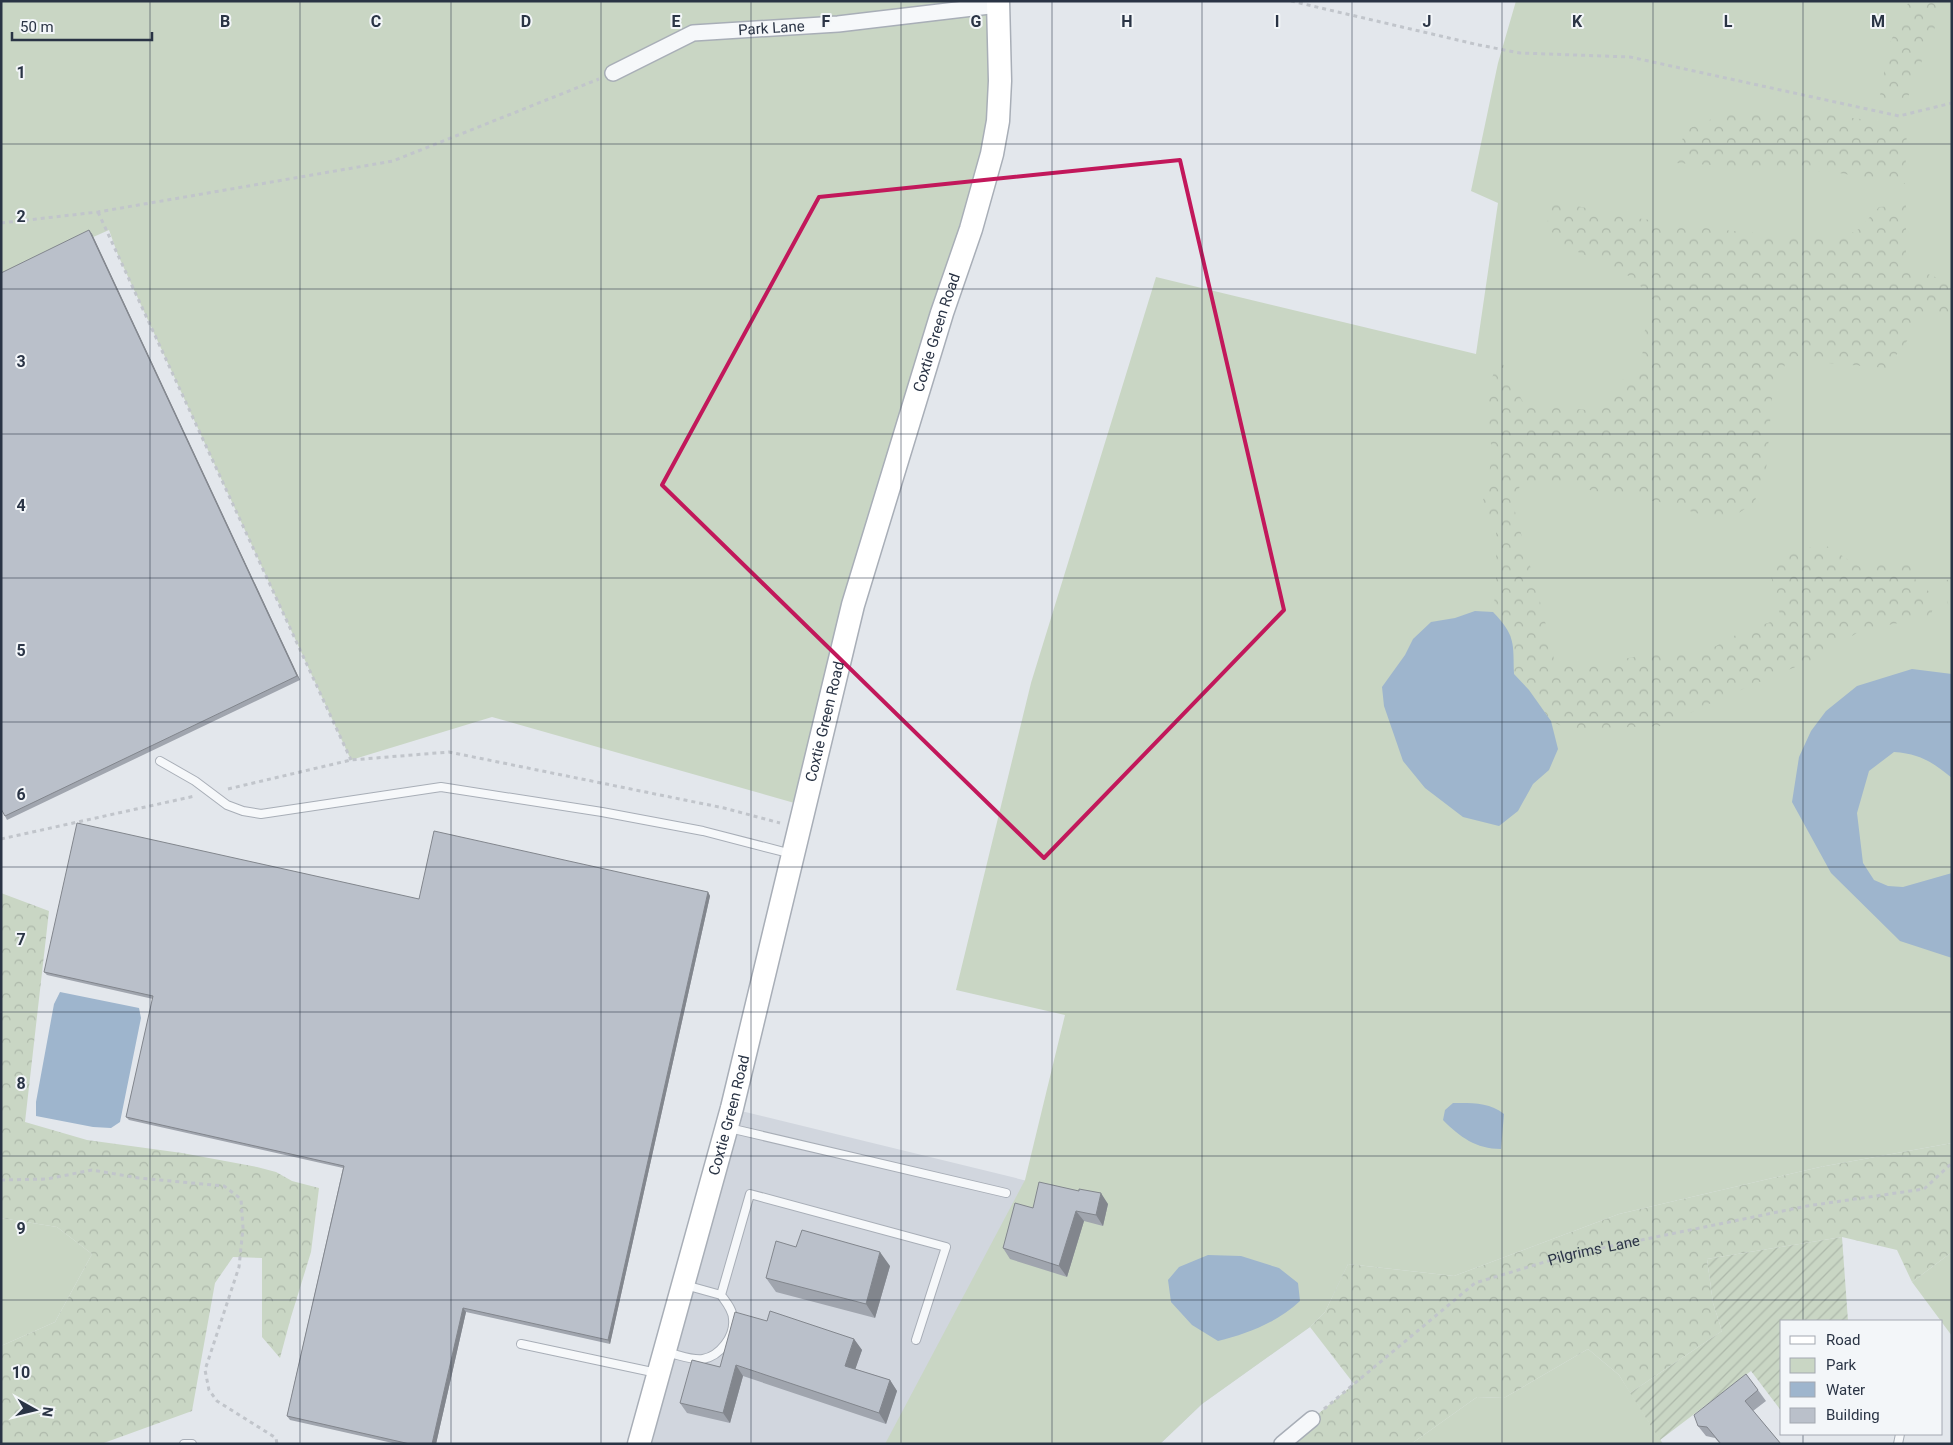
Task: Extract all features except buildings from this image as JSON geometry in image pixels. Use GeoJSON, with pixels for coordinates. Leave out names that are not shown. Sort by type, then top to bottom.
{"type":"FeatureCollection","features":[{"type":"Feature","properties":{"kind":"street","name":"Park Lane"},"geometry":{"type":"LineString","coordinates":[[613,73],[692,33],[838,24],[998,3]]}},
{"type":"Feature","properties":{"kind":"street","name":"Coxtie Green Road"},"geometry":{"type":"LineString","coordinates":[[639,1444],[727,1127],[853,605],[942,313],[971,229],[992,154],[998,122],[1000,81],[998,3]]}},
{"type":"Feature","properties":{"kind":"street"},"geometry":{"type":"LineString","coordinates":[[1282,1444],[1312,1419]]}},
{"type":"Feature","properties":{"kind":"lane"},"geometry":{"type":"LineString","coordinates":[[160,762],[195,781],[226,805],[243,811],[261,814],[442,787],[703,830],[794,855]]}},
{"type":"Feature","properties":{"kind":"lane"},"geometry":{"type":"LineString","coordinates":[[727,1127],[1006,1193]]}},
{"type":"Feature","properties":{"kind":"lane"},"geometry":{"type":"LineString","coordinates":[[721,1295],[750,1194],[946,1247],[916,1340]]}},
{"type":"Feature","properties":{"kind":"lane"},"geometry":{"type":"LineString","coordinates":[[664,1351],[703,1359],[724,1346],[730,1336],[734,1319],[729,1306],[721,1295],[683,1284]]}},
{"type":"Feature","properties":{"kind":"lane"},"geometry":{"type":"LineString","coordinates":[[521,1344],[658,1374]]}},
{"type":"Feature","properties":{"kind":"path"},"geometry":{"type":"LineString","coordinates":[[1290,1],[1479,45],[1520,52],[1630,56],[1899,116],[1952,103]]}},
{"type":"Feature","properties":{"kind":"path"},"geometry":{"type":"LineString","coordinates":[[1,223],[98,212],[392,161],[613,73]]}},
{"type":"Feature","properties":{"kind":"path"},"geometry":{"type":"LineString","coordinates":[[98,212],[351,760]]}},
{"type":"Feature","properties":{"kind":"path","name":"Pilgrims' Lane"},"geometry":{"type":"LineString","coordinates":[[1312,1419],[1475,1283],[1577,1253],[1806,1206],[1924,1189],[1952,1163]]}},
{"type":"Feature","properties":{"kind":"path"},"geometry":{"type":"LineString","coordinates":[[1,1180],[46,1179],[92,1170],[139,1178],[224,1186],[241,1199],[243,1228],[239,1267],[205,1370],[209,1390],[217,1401],[276,1438],[277,1444]]}},
{"type":"Feature","properties":{"kind":"highlighted area"},"geometry":{"type":"Polygon","coordinates":[[[1180,160],[1284,610],[1044,858],[662,485],[819,197],[1180,160]]]}},
{"type":"Feature","properties":{"kind":"shaded area"},"geometry":{"type":"Polygon","coordinates":[[[737,1110],[1339,1257],[1348,1264],[1336,1292],[1310,1327],[1202,1404],[1160,1444],[652,1444],[737,1110]]]}},
{"type":"Feature","properties":{"kind":"green space"},"geometry":{"type":"Polygon","coordinates":[[[1,1],[999,1],[1000,81],[805,806],[492,717],[351,760],[118,255],[109,230],[1,278],[1,1]]]}},
{"type":"Feature","properties":{"kind":"green space"},"geometry":{"type":"Polygon","coordinates":[[[1516,1],[1952,1],[1952,1143],[1820,1167],[1619,1214],[1454,1276],[1348,1264],[1325,1312],[1310,1327],[1202,1404],[1160,1444],[885,1444],[1025,1180],[1065,1015],[956,990],[1031,683],[1156,277],[1476,354],[1498,203],[1471,191],[1498,63],[1516,1]]]}},
{"type":"Feature","properties":{"kind":"green space"},"geometry":{"type":"Polygon","coordinates":[[[1909,1],[1945,1],[1906,102],[1879,101],[1889,45],[1909,1]]]}},
{"type":"Feature","properties":{"kind":"green space"},"geometry":{"type":"Polygon","coordinates":[[[1814,113],[1907,125],[1905,184],[1833,172],[1676,163],[1685,130],[1724,114],[1814,113]]]}},
{"type":"Feature","properties":{"kind":"green space"},"geometry":{"type":"Polygon","coordinates":[[[1553,201],[1629,217],[1713,229],[1837,241],[1859,229],[1879,207],[1906,205],[1906,265],[1952,284],[1952,323],[1924,314],[1905,344],[1886,368],[1828,363],[1799,356],[1787,359],[1772,399],[1766,472],[1754,503],[1728,520],[1699,514],[1665,503],[1594,491],[1554,481],[1521,481],[1514,508],[1555,663],[1587,666],[1649,654],[1705,652],[1745,630],[1781,619],[1770,571],[1797,550],[1825,545],[1868,572],[1887,561],[1909,561],[1917,584],[1935,595],[1931,617],[1861,630],[1824,655],[1724,697],[1662,726],[1568,729],[1551,721],[1529,690],[1514,674],[1512,640],[1506,627],[1493,612],[1496,586],[1496,529],[1483,501],[1492,458],[1487,393],[1499,357],[1524,404],[1597,411],[1608,403],[1623,379],[1643,367],[1642,336],[1658,305],[1633,278],[1559,243],[1547,224],[1553,201]]]}},
{"type":"Feature","properties":{"kind":"green space"},"geometry":{"type":"Polygon","coordinates":[[[1952,578],[1952,612],[1949,613],[1945,581],[1952,578]]]}},
{"type":"Feature","properties":{"kind":"green space"},"geometry":{"type":"Polygon","coordinates":[[[1,893],[49,911],[25,1122],[87,1140],[182,1153],[257,1167],[276,1172],[292,1181],[319,1188],[311,1252],[280,1358],[262,1337],[262,1258],[233,1257],[215,1283],[192,1411],[101,1444],[1,1444],[1,1346],[55,1322],[92,1254],[57,1227],[1,1218],[1,893]]]}},
{"type":"Feature","properties":{"kind":"green space"},"geometry":{"type":"Polygon","coordinates":[[[1952,1143],[1952,1252],[1912,1282],[1897,1250],[1842,1237],[1707,1259],[1713,1303],[1722,1331],[1630,1393],[1619,1375],[1588,1349],[1504,1398],[1477,1397],[1411,1444],[1282,1444],[1354,1384],[1310,1327],[1325,1312],[1348,1264],[1454,1276],[1619,1214],[1820,1167],[1952,1143]]]}},
{"type":"Feature","properties":{"kind":"green space"},"geometry":{"type":"Polygon","coordinates":[[[1,1218],[57,1227],[92,1254],[55,1322],[1,1346],[1,1218]]]}},
{"type":"Feature","properties":{"kind":"green space"},"geometry":{"type":"Polygon","coordinates":[[[1842,1237],[1848,1320],[1780,1320],[1780,1409],[1751,1371],[1660,1440],[1630,1393],[1722,1331],[1713,1303],[1707,1259],[1842,1237]]]}},
{"type":"Feature","properties":{"kind":"green space"},"geometry":{"type":"Polygon","coordinates":[[[1952,1252],[1952,1336],[1943,1324],[1943,1320],[1940,1320],[1912,1282],[1952,1252]]]}},
{"type":"Feature","properties":{"kind":"green space"},"geometry":{"type":"Polygon","coordinates":[[[1588,1349],[1619,1375],[1663,1444],[1411,1444],[1477,1397],[1504,1398],[1588,1349]]]}},
{"type":"Feature","properties":{"kind":"water"},"geometry":{"type":"Polygon","coordinates":[[[1475,611],[1493,612],[1506,627],[1512,640],[1514,674],[1529,690],[1551,721],[1558,749],[1549,770],[1533,784],[1518,811],[1499,826],[1463,817],[1425,788],[1403,761],[1384,706],[1382,687],[1405,655],[1413,639],[1431,622],[1455,618],[1475,611]]]}},
{"type":"Feature","properties":{"kind":"water"},"geometry":{"type":"Polygon","coordinates":[[[1912,669],[1952,674],[1952,778],[1926,760],[1894,752],[1869,771],[1857,813],[1863,863],[1874,880],[1888,886],[1903,887],[1952,873],[1952,958],[1900,941],[1831,873],[1792,802],[1799,757],[1811,731],[1826,711],[1857,686],[1912,669]]]}},
{"type":"Feature","properties":{"kind":"water"},"geometry":{"type":"Polygon","coordinates":[[[60,992],[139,1008],[141,1018],[120,1122],[111,1128],[93,1127],[36,1116],[36,1102],[54,1004],[60,992]]]}},
{"type":"Feature","properties":{"kind":"water"},"geometry":{"type":"Polygon","coordinates":[[[1453,1103],[1486,1105],[1504,1114],[1501,1149],[1484,1147],[1469,1141],[1449,1126],[1443,1120],[1445,1110],[1453,1103]]]}},
{"type":"Feature","properties":{"kind":"water"},"geometry":{"type":"Polygon","coordinates":[[[1208,1255],[1241,1256],[1279,1268],[1298,1283],[1300,1301],[1282,1315],[1262,1326],[1218,1341],[1192,1325],[1171,1302],[1168,1280],[1179,1267],[1208,1255]]]}}]}
